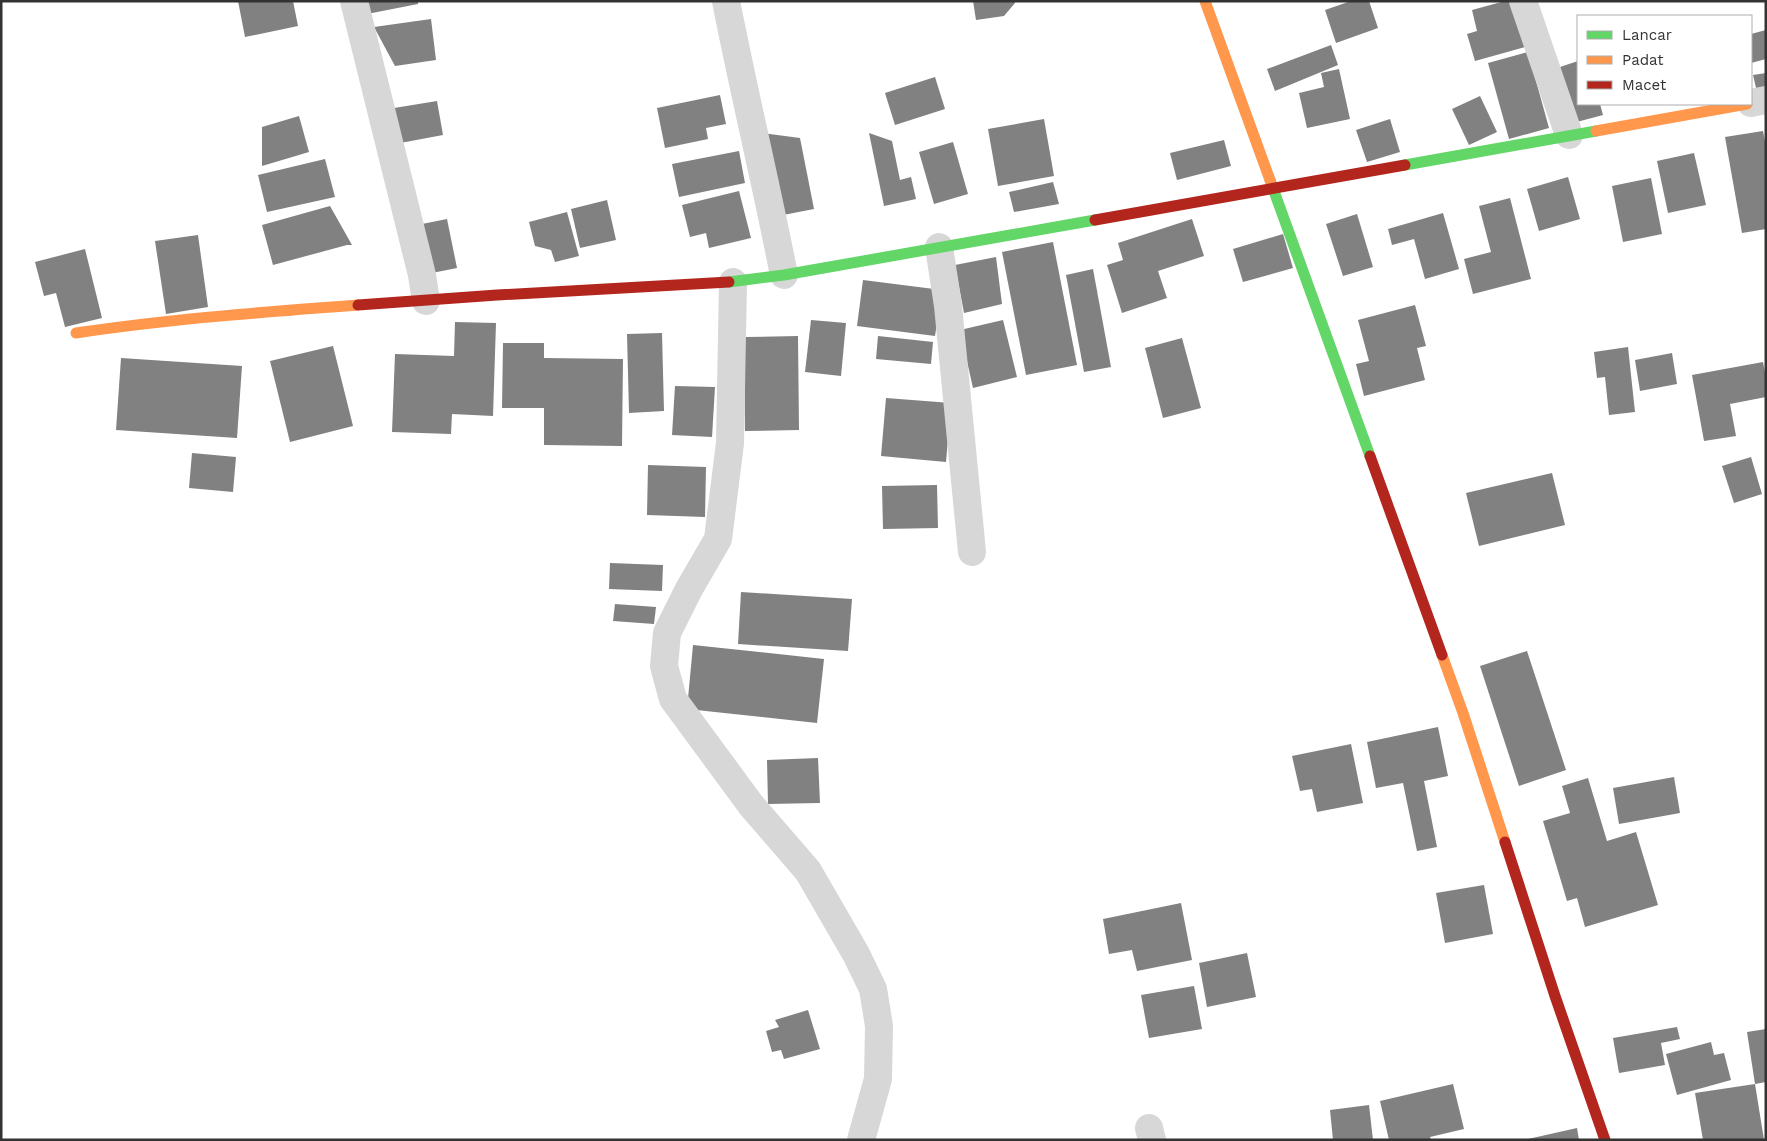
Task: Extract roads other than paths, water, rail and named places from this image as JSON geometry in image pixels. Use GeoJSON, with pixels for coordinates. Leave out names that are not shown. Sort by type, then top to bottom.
{"type":"FeatureCollection","features":[{"type":"Feature","properties":{"kind":"street"},"geometry":{"type":"LineString","coordinates":[[354,1],[422,275],[426,301]]}},
{"type":"Feature","properties":{"kind":"street"},"geometry":{"type":"LineString","coordinates":[[726,1],[784,275]]}},
{"type":"Feature","properties":{"kind":"street"},"geometry":{"type":"LineString","coordinates":[[1205,1],[1463,713],[1555,996],[1605,1140]]}},
{"type":"Feature","properties":{"kind":"street"},"geometry":{"type":"LineString","coordinates":[[1523,1],[1569,135]]}},
{"type":"Feature","properties":{"kind":"street"},"geometry":{"type":"LineString","coordinates":[[1752,103],[1766,100]]}},
{"type":"Feature","properties":{"kind":"street"},"geometry":{"type":"LineString","coordinates":[[76,333],[142,323],[229,314],[497,295],[733,282],[784,275],[1741,105]]}},
{"type":"Feature","properties":{"kind":"street"},"geometry":{"type":"LineString","coordinates":[[940,247],[948,306],[972,552]]}},
{"type":"Feature","properties":{"kind":"street"},"geometry":{"type":"LineString","coordinates":[[733,282],[730,443],[718,539],[689,589],[667,633],[664,666],[673,699],[751,805],[808,870],[856,954],[873,989],[879,1026],[878,1079],[862,1140]]}}]}
